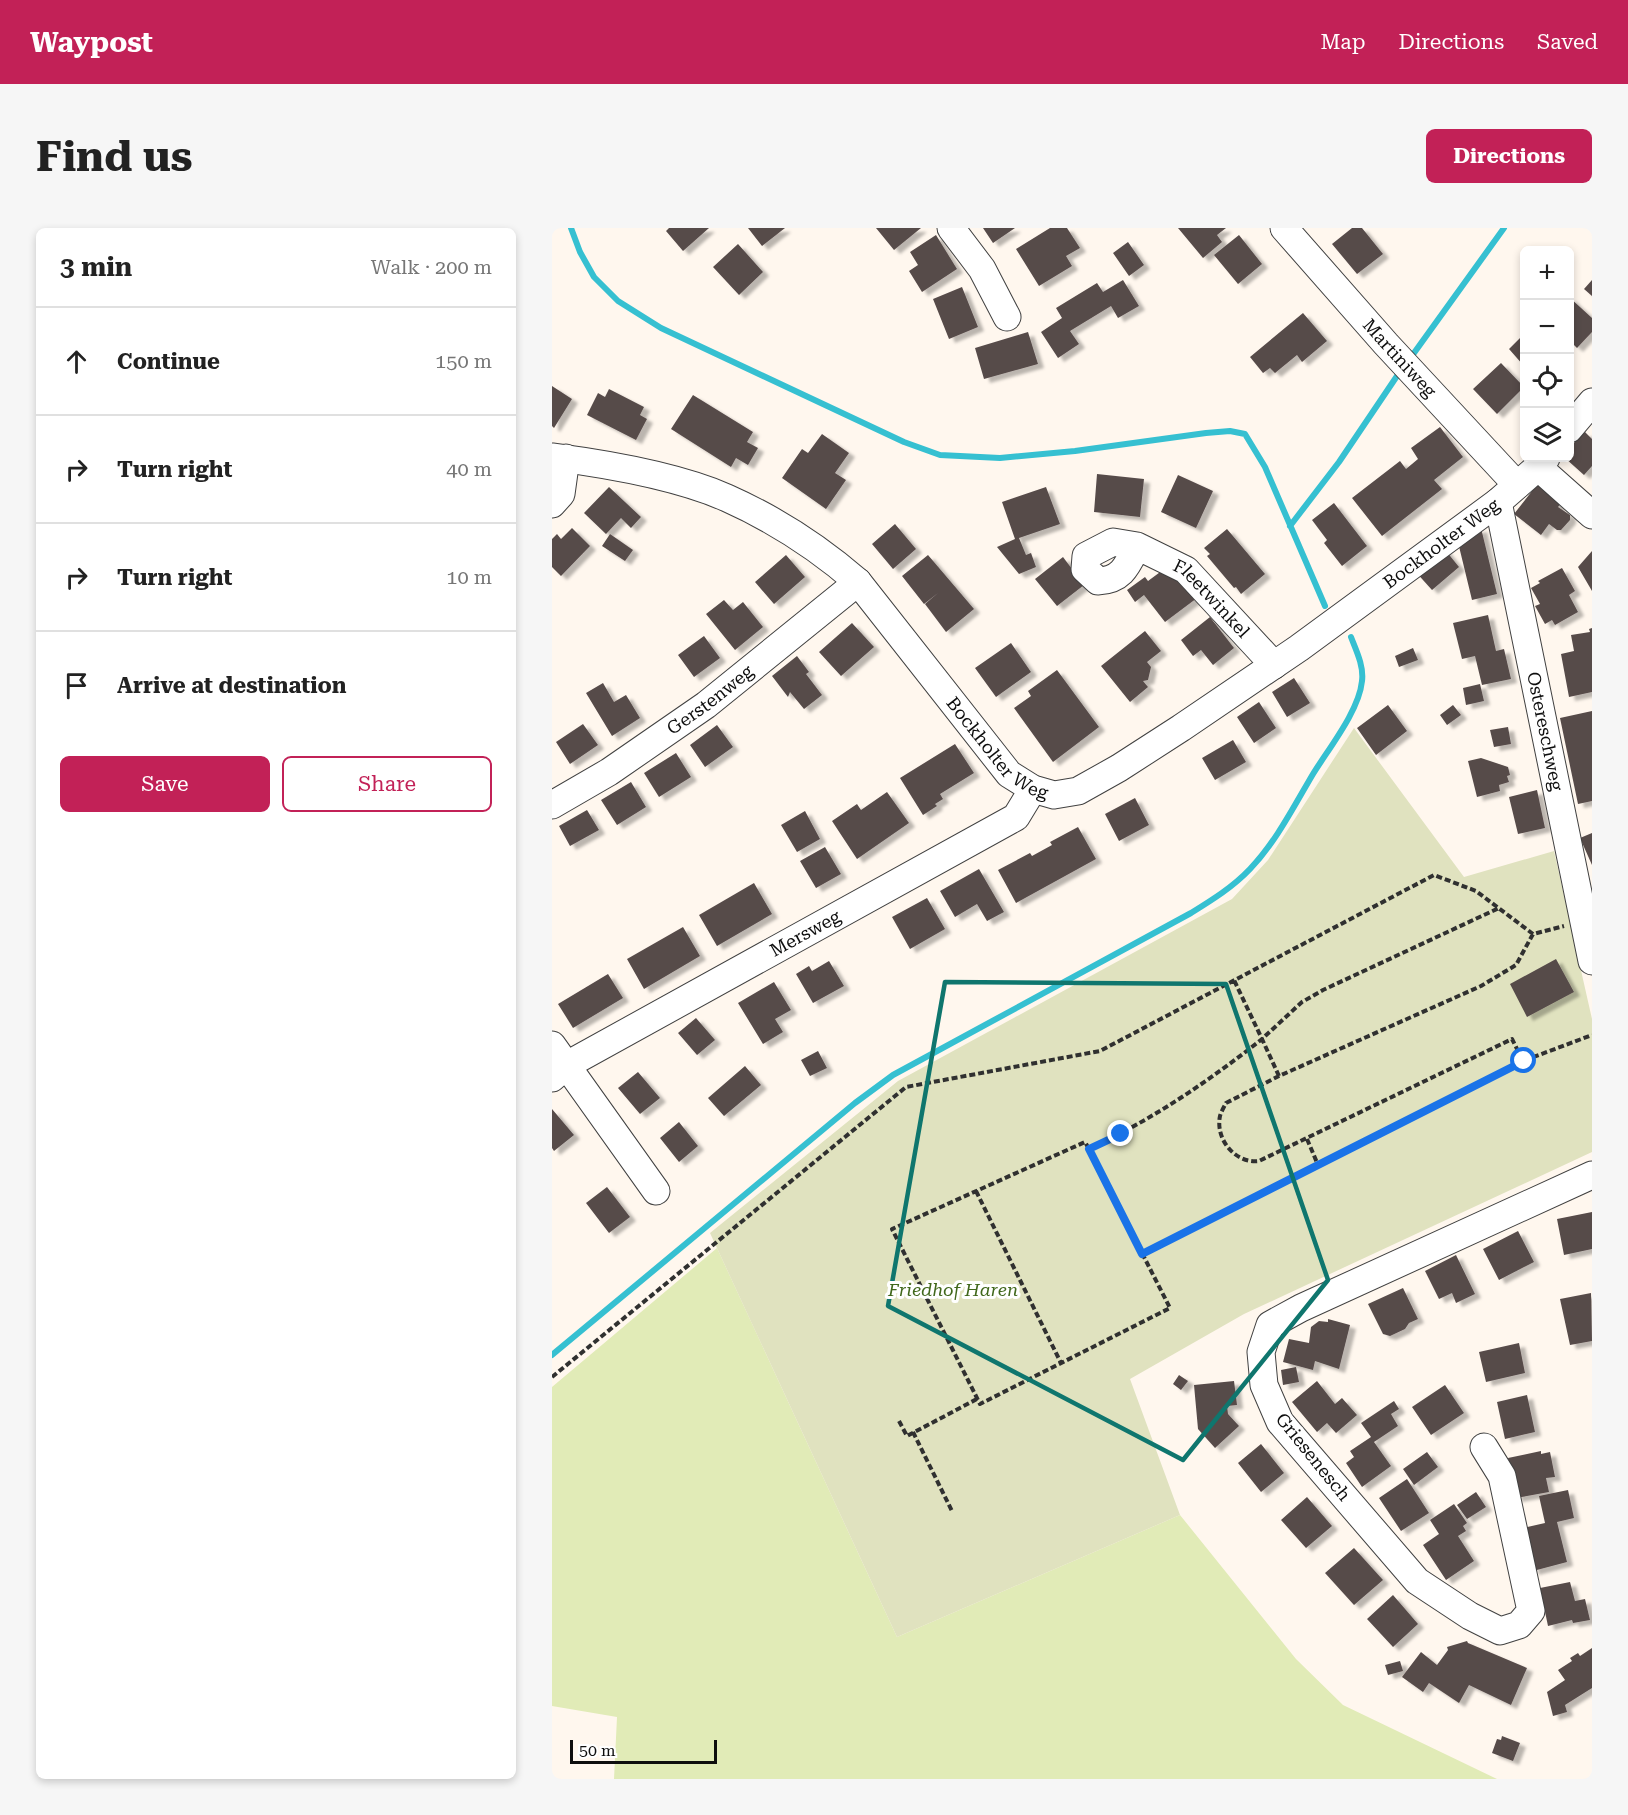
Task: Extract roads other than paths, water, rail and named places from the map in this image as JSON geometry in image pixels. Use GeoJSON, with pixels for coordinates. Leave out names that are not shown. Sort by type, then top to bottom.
{"type":"FeatureCollection","features":[{"type":"Feature","properties":{"kind":"street"},"geometry":{"type":"LineString","coordinates":[[951,228],[982,270],[1007,317]]}},
{"type":"Feature","properties":{"kind":"street","name":"Martiniweg"},"geometry":{"type":"LineString","coordinates":[[1284,228],[1415,375],[1508,494]]}},
{"type":"Feature","properties":{"kind":"street"},"geometry":{"type":"LineString","coordinates":[[1574,423],[1592,402]]}},
{"type":"Feature","properties":{"kind":"street"},"geometry":{"type":"LineString","coordinates":[[552,504],[561,494],[559,458]]}},
{"type":"Feature","properties":{"kind":"street","name":"Bockholter Weg"},"geometry":{"type":"LineString","coordinates":[[559,458],[681,483],[725,498],[773,521],[830,558],[858,582],[1009,774],[1033,789],[1054,795],[1078,791],[1172,734],[1274,665],[1508,494],[1542,462]]}},
{"type":"Feature","properties":{"kind":"street"},"geometry":{"type":"LineString","coordinates":[[1542,462],[1592,515]]}},
{"type":"Feature","properties":{"kind":"street","name":"Ostereschweg"},"geometry":{"type":"LineString","coordinates":[[1508,494],[1592,961]]}},
{"type":"Feature","properties":{"kind":"street","name":"Fleetwinkel"},"geometry":{"type":"LineString","coordinates":[[1137,546],[1186,570],[1274,665]]}},
{"type":"Feature","properties":{"kind":"street","name":"Gerstenweg"},"geometry":{"type":"LineString","coordinates":[[552,805],[609,772],[706,705],[858,582]]}},
{"type":"Feature","properties":{"kind":"street","name":"Mersweg"},"geometry":{"type":"LineString","coordinates":[[656,1191],[557,1063],[1017,817],[1033,789]]}},
{"type":"Feature","properties":{"kind":"street","name":"Griesenesch"},"geometry":{"type":"LineString","coordinates":[[1484,1447],[1502,1476],[1531,1611],[1519,1624],[1500,1631],[1470,1616],[1417,1581],[1280,1422],[1264,1385],[1261,1352],[1270,1325],[1301,1308],[1592,1175]]}},
{"type":"Feature","properties":{"kind":"waterway"},"geometry":{"type":"LineString","coordinates":[[571,228],[580,252],[594,277],[618,301],[661,328],[904,442],[940,455],[1000,458],[1075,451],[1206,433],[1230,431],[1245,434],[1265,467],[1325,606]]}},
{"type":"Feature","properties":{"kind":"waterway"},"geometry":{"type":"LineString","coordinates":[[1414,353],[1504,228]]}},
{"type":"Feature","properties":{"kind":"waterway"},"geometry":{"type":"LineString","coordinates":[[1290,526],[1339,462],[1397,376]]}},
{"type":"Feature","properties":{"kind":"waterway"},"geometry":{"type":"LineString","coordinates":[[552,1355],[855,1103],[893,1075],[1191,913],[1243,876],[1276,836],[1355,705],[1360,693],[1362,670],[1351,637]]}},
{"type":"Feature","properties":{"kind":"park label","name":"Friedhof Haren"},"geometry":{"type":"Point","coordinates":[953,1290]}}]}
